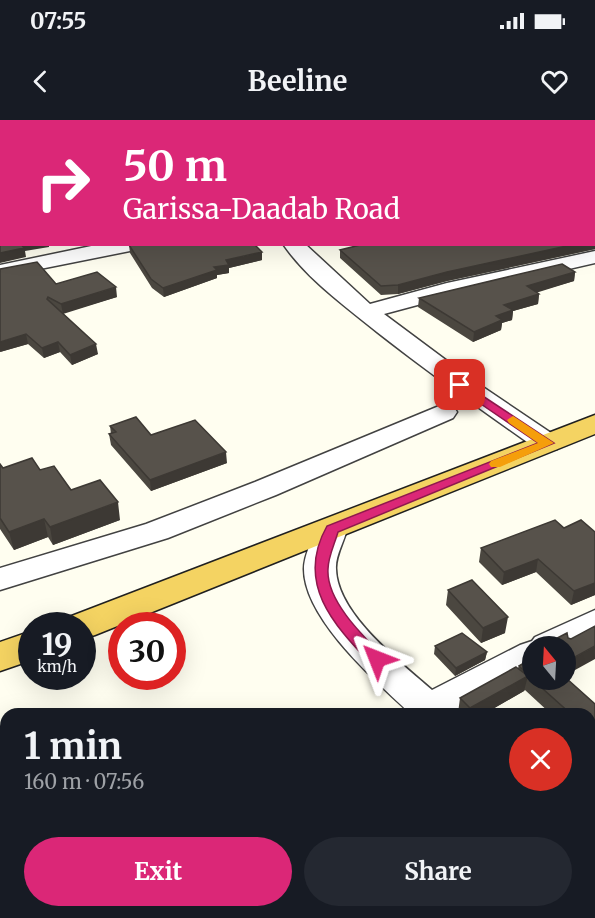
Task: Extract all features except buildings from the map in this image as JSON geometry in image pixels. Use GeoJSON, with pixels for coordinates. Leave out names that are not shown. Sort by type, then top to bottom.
{"type":"FeatureCollection","features":[{"type":"Feature","properties":{"kind":"highway"},"geometry":{"type":"LineString","coordinates":[[96,621],[595,424]]}},
{"type":"Feature","properties":{"kind":"highway"},"geometry":{"type":"LineString","coordinates":[[0,657],[18,650]]}},
{"type":"Feature","properties":{"kind":"street"},"geometry":{"type":"LineString","coordinates":[[0,271],[125,246]]}},
{"type":"Feature","properties":{"kind":"street"},"geometry":{"type":"LineString","coordinates":[[295,246],[309,262],[366,312],[460,385],[547,443]]}},
{"type":"Feature","properties":{"kind":"street"},"geometry":{"type":"LineString","coordinates":[[366,312],[447,290],[595,257]]}},
{"type":"Feature","properties":{"kind":"street"},"geometry":{"type":"LineString","coordinates":[[0,579],[158,530],[360,449],[444,412]]}},
{"type":"Feature","properties":{"kind":"street"},"geometry":{"type":"LineString","coordinates":[[332,529],[320,569],[327,597],[351,633],[428,708]]}},
{"type":"Feature","properties":{"kind":"street"},"geometry":{"type":"LineString","coordinates":[[567,636],[595,622]]}},
{"type":"Feature","properties":{"kind":"street"},"geometry":{"type":"LineString","coordinates":[[436,708],[522,660]]}},
{"type":"Feature","properties":{"kind":"slow traffic"},"geometry":{"type":"LineString","coordinates":[[496,464],[547,443],[513,420]]}},
{"type":"Feature","properties":{"kind":"route"},"geometry":{"type":"LineString","coordinates":[[377,659],[351,633],[327,597],[320,569],[332,529],[547,443],[460,385]]}}]}
